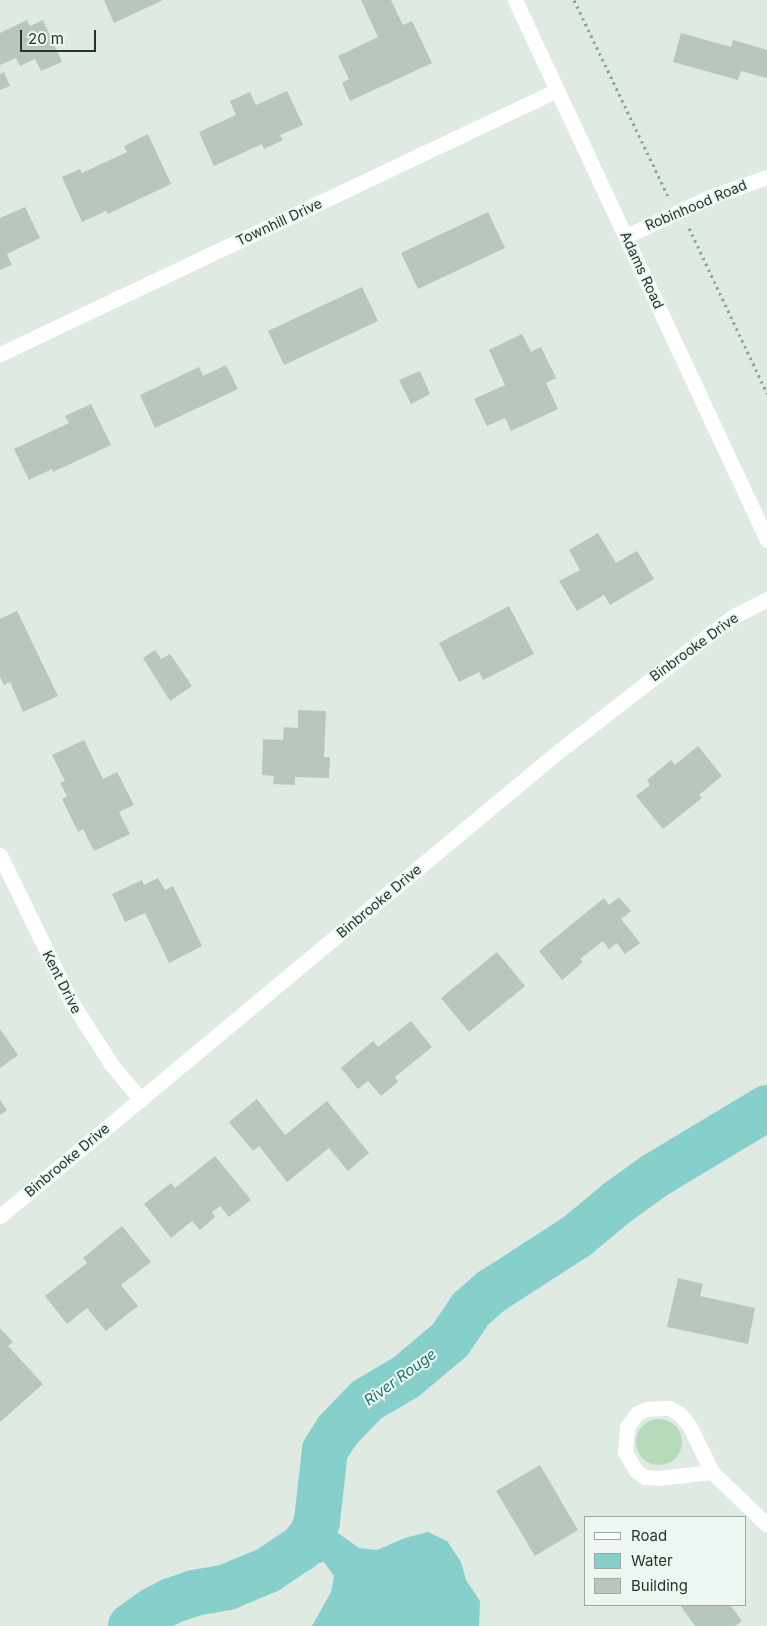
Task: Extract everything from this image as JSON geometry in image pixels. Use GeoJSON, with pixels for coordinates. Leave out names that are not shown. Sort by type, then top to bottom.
{"type":"FeatureCollection","features":[{"type":"Feature","properties":{"kind":"street","name":"Adams Road"},"geometry":{"type":"LineString","coordinates":[[515,0],[767,540]]}},
{"type":"Feature","properties":{"kind":"street","name":"Townhill Drive"},"geometry":{"type":"LineString","coordinates":[[0,354],[557,90]]}},
{"type":"Feature","properties":{"kind":"street","name":"Robinhood Road"},"geometry":{"type":"LineString","coordinates":[[626,236],[710,197],[767,177]]}},
{"type":"Feature","properties":{"kind":"street","name":"Binbrooke Drive"},"geometry":{"type":"LineString","coordinates":[[0,1216],[567,745],[720,626],[734,616],[767,600]]}},
{"type":"Feature","properties":{"kind":"street","name":"Kent Drive"},"geometry":{"type":"LineString","coordinates":[[0,855],[72,1002],[111,1064],[141,1100]]}},
{"type":"Feature","properties":{"kind":"street"},"geometry":{"type":"LineString","coordinates":[[712,1472],[658,1478],[645,1476],[636,1471],[625,1452],[627,1427],[637,1413],[647,1408],[669,1408],[680,1414],[689,1425],[712,1472],[767,1525]]}},
{"type":"Feature","properties":{"kind":"path"},"geometry":{"type":"LineString","coordinates":[[574,0],[670,201]]}},
{"type":"Feature","properties":{"kind":"path"},"geometry":{"type":"LineString","coordinates":[[686,222],[767,393]]}},
{"type":"Feature","properties":{"kind":"green space"},"geometry":{"type":"Polygon","coordinates":[[[654,1419],[664,1419],[676,1425],[681,1433],[681,1451],[676,1459],[668,1464],[654,1465],[646,1462],[639,1455],[636,1447],[636,1437],[639,1429],[646,1422],[654,1419]]]}},
{"type":"Feature","properties":{"kind":"water"},"geometry":{"type":"Polygon","coordinates":[[[327,1525],[359,1548],[377,1550],[405,1538],[428,1532],[447,1541],[461,1562],[466,1580],[480,1601],[479,1626],[312,1626],[331,1592],[334,1576],[324,1562],[301,1568],[301,1548],[312,1535],[327,1525]]]}},
{"type":"Feature","properties":{"kind":"building"},"geometry":{"type":"Polygon","coordinates":[[[104,0],[163,0],[114,23],[104,0]]]}},
{"type":"Feature","properties":{"kind":"building"},"geometry":{"type":"Polygon","coordinates":[[[361,0],[391,0],[403,25],[412,21],[432,63],[350,101],[342,83],[349,79],[338,56],[378,37],[361,0]]]}},
{"type":"Feature","properties":{"kind":"building"},"geometry":{"type":"Polygon","coordinates":[[[27,20],[30,26],[43,20],[62,62],[41,71],[35,59],[20,66],[16,58],[0,65],[0,33],[27,20]]]}},
{"type":"Feature","properties":{"kind":"building"},"geometry":{"type":"Polygon","coordinates":[[[681,33],[731,47],[733,40],[767,50],[767,78],[741,71],[738,80],[673,62],[681,33]]]}},
{"type":"Feature","properties":{"kind":"building"},"geometry":{"type":"Polygon","coordinates":[[[4,72],[10,86],[0,90],[0,74],[4,72]]]}},
{"type":"Feature","properties":{"kind":"building"},"geometry":{"type":"Polygon","coordinates":[[[287,91],[303,125],[280,135],[283,140],[264,149],[262,144],[214,166],[199,132],[236,115],[230,101],[250,92],[256,105],[287,91]]]}},
{"type":"Feature","properties":{"kind":"building"},"geometry":{"type":"Polygon","coordinates":[[[148,134],[171,184],[108,214],[106,211],[82,222],[62,177],[80,169],[82,173],[127,152],[124,146],[148,134]]]}},
{"type":"Feature","properties":{"kind":"building"},"geometry":{"type":"Polygon","coordinates":[[[25,207],[40,238],[7,254],[12,265],[0,270],[0,218],[25,207]]]}},
{"type":"Feature","properties":{"kind":"building"},"geometry":{"type":"Polygon","coordinates":[[[488,212],[505,248],[418,289],[401,253],[488,212]]]}},
{"type":"Feature","properties":{"kind":"building"},"geometry":{"type":"Polygon","coordinates":[[[362,287],[378,321],[284,365],[268,331],[362,287]]]}},
{"type":"Feature","properties":{"kind":"building"},"geometry":{"type":"Polygon","coordinates":[[[522,334],[531,352],[541,347],[556,378],[546,383],[558,409],[511,431],[505,418],[487,426],[474,399],[505,385],[489,350],[522,334]]]}},
{"type":"Feature","properties":{"kind":"building"},"geometry":{"type":"Polygon","coordinates":[[[226,365],[238,389],[155,428],[140,395],[199,367],[203,376],[226,365]]]}},
{"type":"Feature","properties":{"kind":"building"},"geometry":{"type":"Polygon","coordinates":[[[420,371],[430,394],[411,404],[399,380],[420,371]]]}},
{"type":"Feature","properties":{"kind":"building"},"geometry":{"type":"Polygon","coordinates":[[[91,404],[111,445],[53,472],[52,469],[29,480],[14,449],[69,423],[65,416],[91,404]]]}},
{"type":"Feature","properties":{"kind":"building"},"geometry":{"type":"Polygon","coordinates":[[[598,533],[616,563],[637,551],[654,579],[610,605],[604,595],[577,611],[559,581],[580,570],[569,550],[598,533]]]}},
{"type":"Feature","properties":{"kind":"building"},"geometry":{"type":"Polygon","coordinates":[[[509,606],[534,654],[483,680],[479,672],[459,682],[439,643],[509,606]]]}},
{"type":"Feature","properties":{"kind":"building"},"geometry":{"type":"Polygon","coordinates":[[[17,611],[58,696],[23,712],[10,682],[4,685],[0,677],[0,619],[17,611]]]}},
{"type":"Feature","properties":{"kind":"building"},"geometry":{"type":"Polygon","coordinates":[[[155,650],[161,659],[170,654],[192,686],[170,701],[143,658],[155,650]]]}},
{"type":"Feature","properties":{"kind":"building"},"geometry":{"type":"Polygon","coordinates":[[[298,710],[326,711],[324,757],[330,757],[329,778],[295,777],[295,785],[273,784],[274,776],[262,775],[263,739],[283,740],[284,727],[298,728],[298,710]]]}},
{"type":"Feature","properties":{"kind":"building"},"geometry":{"type":"Polygon","coordinates":[[[84,740],[103,779],[117,772],[134,805],[119,812],[130,834],[94,851],[83,829],[78,832],[62,799],[67,796],[60,783],[65,781],[52,755],[84,740]]]}},
{"type":"Feature","properties":{"kind":"building"},"geometry":{"type":"Polygon","coordinates":[[[698,746],[722,776],[699,795],[702,798],[663,829],[636,796],[650,785],[647,780],[671,760],[675,765],[698,746]]]}},
{"type":"Feature","properties":{"kind":"building"},"geometry":{"type":"Polygon","coordinates":[[[158,878],[165,890],[173,886],[202,946],[169,963],[145,913],[125,922],[112,894],[142,880],[144,885],[158,878]]]}},
{"type":"Feature","properties":{"kind":"building"},"geometry":{"type":"Polygon","coordinates":[[[619,897],[631,911],[621,919],[640,943],[625,954],[617,943],[609,949],[603,941],[580,959],[583,962],[562,980],[539,951],[604,898],[609,905],[619,897]]]}},
{"type":"Feature","properties":{"kind":"building"},"geometry":{"type":"Polygon","coordinates":[[[497,952],[525,986],[469,1032],[441,998],[497,952]]]}},
{"type":"Feature","properties":{"kind":"building"},"geometry":{"type":"Polygon","coordinates":[[[411,1021],[432,1047],[395,1077],[398,1082],[381,1096],[368,1081],[358,1089],[341,1068],[373,1041],[378,1047],[411,1021]]]}},
{"type":"Feature","properties":{"kind":"building"},"geometry":{"type":"Polygon","coordinates":[[[0,1029],[18,1055],[0,1068],[0,1029]]]}},
{"type":"Feature","properties":{"kind":"building"},"geometry":{"type":"Polygon","coordinates":[[[257,1099],[285,1135],[327,1101],[369,1153],[348,1171],[329,1148],[287,1182],[259,1146],[253,1151],[229,1122],[257,1099]]]}},
{"type":"Feature","properties":{"kind":"building"},"geometry":{"type":"Polygon","coordinates":[[[0,1100],[7,1110],[0,1115],[0,1100]]]}},
{"type":"Feature","properties":{"kind":"building"},"geometry":{"type":"Polygon","coordinates":[[[215,1156],[251,1200],[229,1217],[220,1206],[212,1212],[215,1217],[200,1230],[192,1221],[171,1238],[144,1204],[171,1183],[175,1188],[215,1156]]]}},
{"type":"Feature","properties":{"kind":"building"},"geometry":{"type":"Polygon","coordinates":[[[122,1226],[151,1262],[121,1285],[138,1306],[106,1331],[87,1308],[67,1324],[45,1296],[87,1263],[83,1258],[122,1226]]]}},
{"type":"Feature","properties":{"kind":"building"},"geometry":{"type":"Polygon","coordinates":[[[678,1278],[703,1284],[700,1296],[755,1308],[748,1344],[667,1327],[678,1278]]]}},
{"type":"Feature","properties":{"kind":"building"},"geometry":{"type":"Polygon","coordinates":[[[0,1328],[13,1342],[8,1346],[43,1384],[0,1422],[0,1328]]]}},
{"type":"Feature","properties":{"kind":"building"},"geometry":{"type":"Polygon","coordinates":[[[540,1465],[578,1530],[535,1556],[496,1491],[540,1465]]]}},
{"type":"Feature","properties":{"kind":"building"},"geometry":{"type":"Polygon","coordinates":[[[681,1606],[731,1606],[742,1621],[735,1626],[695,1626],[681,1606]]]}},
{"type":"Feature","properties":{"kind":"waterway","name":"River Rouge"},"geometry":{"type":"LineString","coordinates":[[131,1626],[171,1601],[194,1593],[227,1587],[268,1570],[301,1548],[312,1535],[317,1521],[325,1450],[338,1430],[367,1400],[406,1377],[450,1340],[471,1309],[492,1291],[577,1236],[618,1202],[654,1176],[767,1108]]}}]}
